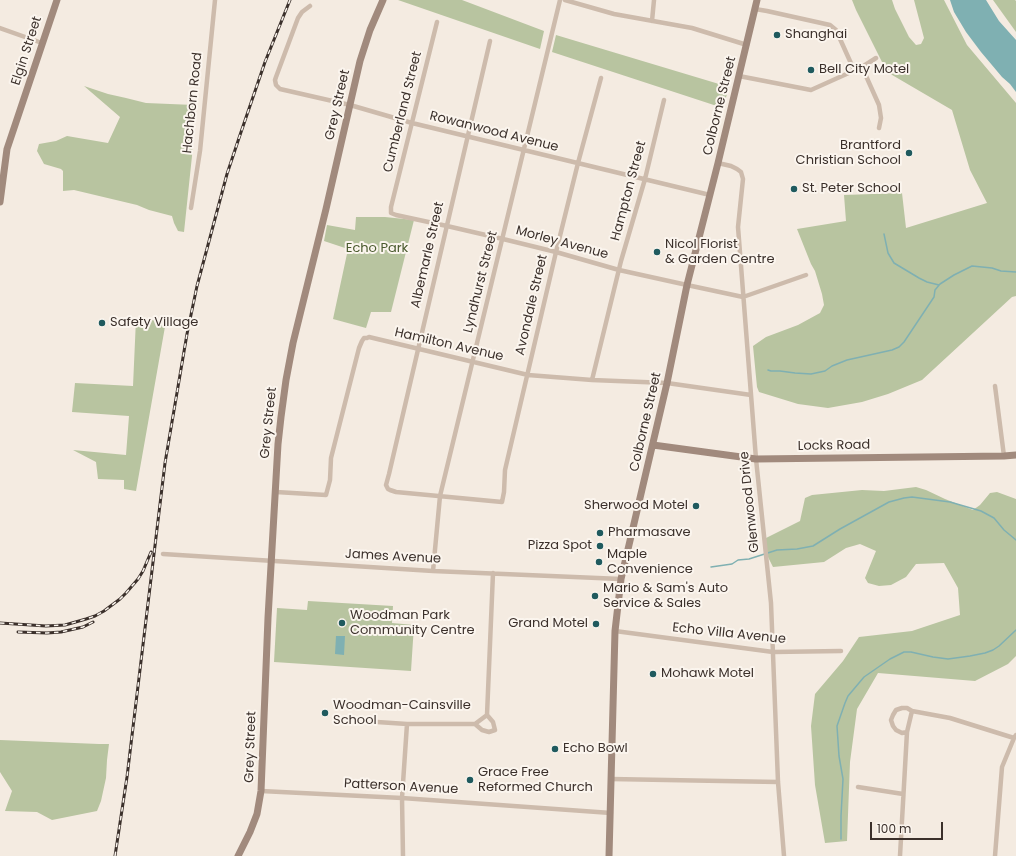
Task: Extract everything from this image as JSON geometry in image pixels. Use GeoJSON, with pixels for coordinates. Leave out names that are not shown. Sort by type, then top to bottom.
{"type":"FeatureCollection","features":[{"type":"Feature","properties":{"kind":"street","name":"Elgin Street"},"geometry":{"type":"LineString","coordinates":[[0,202],[7,149],[57,0]]}},
{"type":"Feature","properties":{"kind":"street","name":"Hachborn Road"},"geometry":{"type":"LineString","coordinates":[[191,208],[200,151],[215,0]]}},
{"type":"Feature","properties":{"kind":"street","name":"Grey Street"},"geometry":{"type":"LineString","coordinates":[[238,856],[257,814],[261,791],[268,618],[280,417],[290,358],[364,47],[383,0]]}},
{"type":"Feature","properties":{"kind":"street","name":"Lyndhurst Street"},"geometry":{"type":"LineString","coordinates":[[433,571],[440,496],[560,0]]}},
{"type":"Feature","properties":{"kind":"street"},"geometry":{"type":"LineString","coordinates":[[565,0],[614,14],[692,28],[747,45]]}},
{"type":"Feature","properties":{"kind":"street"},"geometry":{"type":"LineString","coordinates":[[652,21],[654,0]]}},
{"type":"Feature","properties":{"kind":"street","name":"Colborne Street"},"geometry":{"type":"LineString","coordinates":[[609,856],[615,631],[621,579],[667,383],[687,286],[757,0]]}},
{"type":"Feature","properties":{"kind":"street","name":"Rowanwood Avenue"},"geometry":{"type":"LineString","coordinates":[[310,6],[302,12],[298,18],[275,80],[276,85],[285,91],[350,105],[412,123],[710,194]]}},
{"type":"Feature","properties":{"kind":"street"},"geometry":{"type":"LineString","coordinates":[[755,9],[830,25],[836,30],[854,70]]}},
{"type":"Feature","properties":{"kind":"street","name":"Cumberland Street"},"geometry":{"type":"LineString","coordinates":[[391,207],[437,22]]}},
{"type":"Feature","properties":{"kind":"street"},"geometry":{"type":"LineString","coordinates":[[0,28],[42,43]]}},
{"type":"Feature","properties":{"kind":"street","name":"Albemarle Street"},"geometry":{"type":"LineString","coordinates":[[440,496],[396,492],[388,489],[386,485],[446,226],[469,136],[490,41]]}},
{"type":"Feature","properties":{"kind":"street"},"geometry":{"type":"LineString","coordinates":[[739,76],[811,90],[862,67],[876,58]]}},
{"type":"Feature","properties":{"kind":"street"},"geometry":{"type":"LineString","coordinates":[[862,67],[880,105],[881,118],[878,128]]}},
{"type":"Feature","properties":{"kind":"street","name":"Avondale Street"},"geometry":{"type":"LineString","coordinates":[[440,496],[502,502],[505,470],[556,252],[601,78]]}},
{"type":"Feature","properties":{"kind":"street","name":"Hampton Street"},"geometry":{"type":"LineString","coordinates":[[592,380],[619,270],[645,179],[664,100]]}},
{"type":"Feature","properties":{"kind":"street","name":"Glenwood Drive"},"geometry":{"type":"LineString","coordinates":[[718,163],[737,169],[741,172],[743,179],[738,227],[756,459],[771,603],[778,782],[784,856]]}},
{"type":"Feature","properties":{"kind":"street","name":"Morley Avenue"},"geometry":{"type":"LineString","coordinates":[[391,207],[391,213],[396,215],[556,252],[619,270],[687,286],[744,297]]}},
{"type":"Feature","properties":{"kind":"street"},"geometry":{"type":"LineString","coordinates":[[744,297],[806,275]]}},
{"type":"Feature","properties":{"kind":"street","name":"Hamilton Avenue"},"geometry":{"type":"LineString","coordinates":[[276,492],[326,495],[330,480],[331,458],[359,348],[364,338],[369,337],[528,375],[592,380],[667,383],[751,395]]}},
{"type":"Feature","properties":{"kind":"street"},"geometry":{"type":"LineString","coordinates":[[995,386],[1004,456]]}},
{"type":"Feature","properties":{"kind":"street","name":"Locks Road"},"geometry":{"type":"LineString","coordinates":[[653,445],[756,459],[1016,455]]}},
{"type":"Feature","properties":{"kind":"street","name":"James Avenue"},"geometry":{"type":"LineString","coordinates":[[163,554],[433,571],[621,579]]}},
{"type":"Feature","properties":{"kind":"street"},"geometry":{"type":"LineString","coordinates":[[475,724],[482,730],[489,732],[495,730],[494,722],[487,715],[493,574]]}},
{"type":"Feature","properties":{"kind":"street","name":"Echo Villa Avenue"},"geometry":{"type":"LineString","coordinates":[[615,631],[773,652],[841,651]]}},
{"type":"Feature","properties":{"kind":"street"},"geometry":{"type":"LineString","coordinates":[[907,732],[902,733],[896,730],[893,726],[891,720],[896,710],[907,708],[912,711],[950,718],[1015,736],[1002,767],[995,856]]}},
{"type":"Feature","properties":{"kind":"street"},"geometry":{"type":"LineString","coordinates":[[900,856],[907,732],[912,711]]}},
{"type":"Feature","properties":{"kind":"street"},"geometry":{"type":"LineString","coordinates":[[377,722],[407,724],[475,724],[487,715]]}},
{"type":"Feature","properties":{"kind":"street"},"geometry":{"type":"LineString","coordinates":[[403,856],[402,798],[407,724]]}},
{"type":"Feature","properties":{"kind":"street"},"geometry":{"type":"LineString","coordinates":[[611,779],[778,782]]}},
{"type":"Feature","properties":{"kind":"street"},"geometry":{"type":"LineString","coordinates":[[858,787],[903,794]]}},
{"type":"Feature","properties":{"kind":"street","name":"Patterson Avenue"},"geometry":{"type":"LineString","coordinates":[[261,791],[402,798],[611,813]]}},
{"type":"Feature","properties":{"kind":"green space"},"geometry":{"type":"Polygon","coordinates":[[[398,0],[462,0],[544,31],[540,49],[398,0]]]}},
{"type":"Feature","properties":{"kind":"green space"},"geometry":{"type":"Polygon","coordinates":[[[852,0],[892,0],[909,37],[916,45],[921,44],[924,38],[914,0],[944,0],[967,45],[1016,103],[1016,296],[1012,297],[922,380],[888,394],[862,402],[828,408],[798,404],[759,392],[757,387],[753,346],[766,337],[798,325],[820,313],[824,305],[815,271],[797,229],[846,221],[844,195],[902,193],[906,228],[987,203],[970,170],[952,110],[887,72],[852,0]]]}},
{"type":"Feature","properties":{"kind":"green space"},"geometry":{"type":"Polygon","coordinates":[[[993,0],[1016,1],[1016,32],[993,0]]]}},
{"type":"Feature","properties":{"kind":"green space"},"geometry":{"type":"Polygon","coordinates":[[[556,35],[729,87],[723,108],[552,52],[556,35]]]}},
{"type":"Feature","properties":{"kind":"green space"},"geometry":{"type":"Polygon","coordinates":[[[84,86],[108,94],[146,103],[194,105],[192,156],[184,232],[178,231],[172,216],[137,205],[74,190],[63,191],[63,171],[44,164],[37,151],[39,144],[56,141],[67,136],[108,143],[120,117],[84,86]]]}},
{"type":"Feature","properties":{"kind":"green space","name":"Echo Park"},"geometry":{"type":"Polygon","coordinates":[[[356,217],[385,217],[414,220],[391,312],[371,312],[366,328],[333,319],[348,249],[324,241],[327,225],[355,230],[356,217]]]}},
{"type":"Feature","properties":{"kind":"green space"},"geometry":{"type":"Polygon","coordinates":[[[136,319],[166,321],[136,491],[124,489],[124,480],[98,479],[96,462],[73,450],[126,455],[129,416],[72,412],[75,383],[133,386],[136,319]]]}},
{"type":"Feature","properties":{"kind":"green space"},"geometry":{"type":"Polygon","coordinates":[[[916,487],[973,510],[980,505],[990,493],[997,492],[1016,499],[1016,656],[1008,664],[975,681],[878,673],[857,709],[850,762],[847,841],[825,843],[815,785],[811,726],[815,694],[843,661],[859,637],[912,631],[960,615],[958,588],[944,563],[916,564],[906,577],[891,585],[879,586],[868,583],[865,578],[876,551],[860,544],[846,548],[824,562],[773,567],[766,553],[766,538],[800,521],[805,498],[812,495],[862,490],[884,491],[916,487]]]}},
{"type":"Feature","properties":{"kind":"green space"},"geometry":{"type":"Polygon","coordinates":[[[308,601],[393,606],[392,623],[414,625],[411,671],[274,662],[277,608],[307,610],[308,601]]]}},
{"type":"Feature","properties":{"kind":"green space"},"geometry":{"type":"Polygon","coordinates":[[[0,740],[109,744],[106,778],[101,801],[97,811],[52,820],[37,812],[5,811],[12,791],[0,772],[0,740]]]}},
{"type":"Feature","properties":{"kind":"water"},"geometry":{"type":"Polygon","coordinates":[[[950,0],[986,0],[999,21],[1016,40],[1016,92],[981,52],[966,32],[954,12],[950,0]]]}},
{"type":"Feature","properties":{"kind":"water"},"geometry":{"type":"Polygon","coordinates":[[[336,636],[345,636],[344,655],[335,654],[336,636]]]}},
{"type":"Feature","properties":{"kind":"waterway"},"geometry":{"type":"LineString","coordinates":[[884,234],[888,253],[894,263],[927,282],[939,285]]}},
{"type":"Feature","properties":{"kind":"waterway"},"geometry":{"type":"LineString","coordinates":[[768,370],[811,374],[825,371],[832,366],[847,360],[892,350],[899,347],[904,342],[934,297],[935,290],[940,284],[954,275],[972,266],[1016,272]]}},
{"type":"Feature","properties":{"kind":"waterway"},"geometry":{"type":"LineString","coordinates":[[711,567],[732,564],[738,560],[749,559],[777,550],[797,549],[813,546],[889,502],[912,497],[950,502],[981,511],[994,518],[1004,530],[1016,540]]}},
{"type":"Feature","properties":{"kind":"waterway"},"geometry":{"type":"LineString","coordinates":[[841,839],[843,779],[839,756],[837,726],[848,696],[864,677],[890,659],[904,652],[948,659],[970,656],[993,650],[1016,630]]}},
{"type":"Feature","properties":{"kind":"railway"},"geometry":{"type":"LineString","coordinates":[[115,856],[127,777],[165,463],[187,334],[197,286],[227,174],[265,62],[290,0]]}},
{"type":"Feature","properties":{"kind":"railway"},"geometry":{"type":"LineString","coordinates":[[0,623],[46,626],[65,625],[95,616],[104,611],[126,593],[143,571],[151,552]]}},
{"type":"Feature","properties":{"kind":"railway"},"geometry":{"type":"LineString","coordinates":[[18,632],[61,632],[83,627],[93,622]]}},
{"type":"Feature","properties":{"kind":"place","name":"Shanghai"},"geometry":{"type":"Point","coordinates":[777,35]}},
{"type":"Feature","properties":{"kind":"place","name":"Bell City Motel"},"geometry":{"type":"Point","coordinates":[811,70]}},
{"type":"Feature","properties":{"kind":"place","name":"Brantford Christian School"},"geometry":{"type":"Point","coordinates":[909,153]}},
{"type":"Feature","properties":{"kind":"place","name":"St. Peter School"},"geometry":{"type":"Point","coordinates":[794,189]}},
{"type":"Feature","properties":{"kind":"place","name":"Nicol Florist & Garden Centre"},"geometry":{"type":"Point","coordinates":[657,252]}},
{"type":"Feature","properties":{"kind":"place","name":"Safety Village"},"geometry":{"type":"Point","coordinates":[102,323]}},
{"type":"Feature","properties":{"kind":"place","name":"Sherwood Motel"},"geometry":{"type":"Point","coordinates":[696,506]}},
{"type":"Feature","properties":{"kind":"place","name":"Pharmasave"},"geometry":{"type":"Point","coordinates":[600,533]}},
{"type":"Feature","properties":{"kind":"place","name":"Pizza Spot"},"geometry":{"type":"Point","coordinates":[600,546]}},
{"type":"Feature","properties":{"kind":"place","name":"Maple Convenience"},"geometry":{"type":"Point","coordinates":[599,562]}},
{"type":"Feature","properties":{"kind":"place","name":"Mario & Sam's Auto Service & Sales"},"geometry":{"type":"Point","coordinates":[595,596]}},
{"type":"Feature","properties":{"kind":"place","name":"Woodman Park Community Centre"},"geometry":{"type":"Point","coordinates":[342,623]}},
{"type":"Feature","properties":{"kind":"place","name":"Grand Motel"},"geometry":{"type":"Point","coordinates":[596,624]}},
{"type":"Feature","properties":{"kind":"place","name":"Mohawk Motel"},"geometry":{"type":"Point","coordinates":[653,674]}},
{"type":"Feature","properties":{"kind":"place","name":"Woodman-Cainsville School"},"geometry":{"type":"Point","coordinates":[325,713]}},
{"type":"Feature","properties":{"kind":"place","name":"Echo Bowl"},"geometry":{"type":"Point","coordinates":[555,749]}},
{"type":"Feature","properties":{"kind":"place","name":"Grace Free Reformed Church"},"geometry":{"type":"Point","coordinates":[470,780]}}]}
